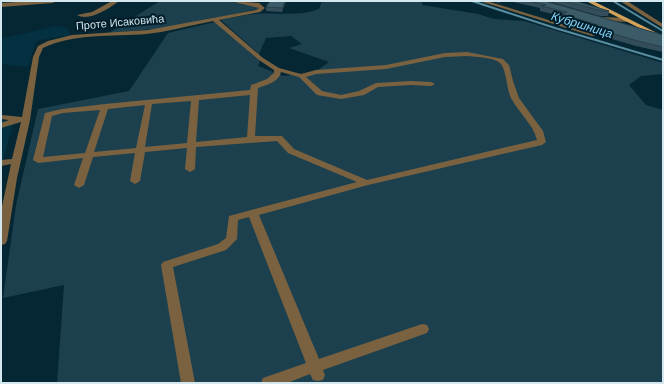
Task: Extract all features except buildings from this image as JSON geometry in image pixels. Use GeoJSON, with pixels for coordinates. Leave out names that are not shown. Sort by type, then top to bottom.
{"type":"FeatureCollection","features":[{"type":"Feature","properties":{"kind":"main road"},"geometry":{"type":"LineString","coordinates":[[589,1],[663,38]]}},
{"type":"Feature","properties":{"kind":"street"},"geometry":{"type":"LineString","coordinates":[[1,5],[53,1]]}},
{"type":"Feature","properties":{"kind":"street"},"geometry":{"type":"LineString","coordinates":[[80,15],[93,14],[116,1]]}},
{"type":"Feature","properties":{"kind":"street","name":"Проте Исаковића"},"geometry":{"type":"LineString","coordinates":[[1,241],[24,117],[34,76],[37,51],[45,44],[72,37],[148,32],[258,11],[262,8],[260,5],[252,3],[233,1]]}},
{"type":"Feature","properties":{"kind":"street"},"geometry":{"type":"LineString","coordinates":[[482,1],[594,35]]}},
{"type":"Feature","properties":{"kind":"street"},"geometry":{"type":"LineString","coordinates":[[624,1],[663,26]]}},
{"type":"Feature","properties":{"kind":"street"},"geometry":{"type":"LineString","coordinates":[[543,19],[549,16]]}},
{"type":"Feature","properties":{"kind":"street"},"geometry":{"type":"LineString","coordinates":[[594,17],[612,21],[627,20]]}},
{"type":"Feature","properties":{"kind":"street"},"geometry":{"type":"LineString","coordinates":[[215,20],[261,59],[277,68],[301,76],[320,93],[341,97],[361,93],[376,86],[412,83],[431,84]]}},
{"type":"Feature","properties":{"kind":"street"},"geometry":{"type":"LineString","coordinates":[[188,383],[168,264],[222,247],[231,239],[233,218],[366,183],[542,142],[539,131],[515,98],[506,66],[501,60],[467,54],[445,55],[386,67],[316,72],[301,76]]}},
{"type":"Feature","properties":{"kind":"street"},"geometry":{"type":"LineString","coordinates":[[251,139],[254,88],[270,81],[278,74],[277,68]]}},
{"type":"Feature","properties":{"kind":"street"},"geometry":{"type":"LineString","coordinates":[[254,92],[105,106],[62,111],[48,115],[38,160],[251,139],[279,138],[291,151],[366,183]]}},
{"type":"Feature","properties":{"kind":"street"},"geometry":{"type":"LineString","coordinates":[[190,168],[195,98]]}},
{"type":"Feature","properties":{"kind":"street"},"geometry":{"type":"LineString","coordinates":[[135,181],[149,102]]}},
{"type":"Feature","properties":{"kind":"street"},"geometry":{"type":"LineString","coordinates":[[79,185],[105,106]]}},
{"type":"Feature","properties":{"kind":"street"},"geometry":{"type":"LineString","coordinates":[[1,118],[24,117]]}},
{"type":"Feature","properties":{"kind":"street"},"geometry":{"type":"LineString","coordinates":[[1,126],[24,117]]}},
{"type":"Feature","properties":{"kind":"street"},"geometry":{"type":"LineString","coordinates":[[1,163],[16,161]]}},
{"type":"Feature","properties":{"kind":"street"},"geometry":{"type":"LineString","coordinates":[[253,213],[316,371]]}},
{"type":"Feature","properties":{"kind":"street"},"geometry":{"type":"LineString","coordinates":[[268,383],[316,371],[422,328]]}},
{"type":"Feature","properties":{"kind":"shaded area"},"geometry":{"type":"Polygon","coordinates":[[[160,1],[224,1],[256,5],[259,9],[166,28],[109,33],[160,1]]]}},
{"type":"Feature","properties":{"kind":"shaded area"},"geometry":{"type":"Polygon","coordinates":[[[322,1],[422,2],[422,5],[478,14],[494,19],[524,21],[663,63],[663,74],[641,76],[629,85],[646,105],[663,110],[663,383],[57,383],[64,285],[3,298],[16,205],[38,109],[129,91],[168,33],[215,22],[260,60],[258,66],[283,76],[315,72],[329,62],[289,48],[302,44],[291,36],[266,38],[259,54],[221,20],[255,14],[304,13],[319,9],[322,1]]]}},
{"type":"Feature","properties":{"kind":"shaded area"},"geometry":{"type":"Polygon","coordinates":[[[56,26],[66,28],[71,35],[39,40],[35,43],[28,67],[1,64],[1,38],[56,26]]]}},
{"type":"Feature","properties":{"kind":"shaded area"},"geometry":{"type":"Polygon","coordinates":[[[1,120],[8,121],[13,125],[1,166],[1,120]]]}},
{"type":"Feature","properties":{"kind":"waterway","name":"Кубршница"},"geometry":{"type":"LineString","coordinates":[[472,1],[555,28],[663,60]]}},
{"type":"Feature","properties":{"kind":"waterway"},"geometry":{"type":"LineString","coordinates":[[613,1],[663,31]]}}]}
